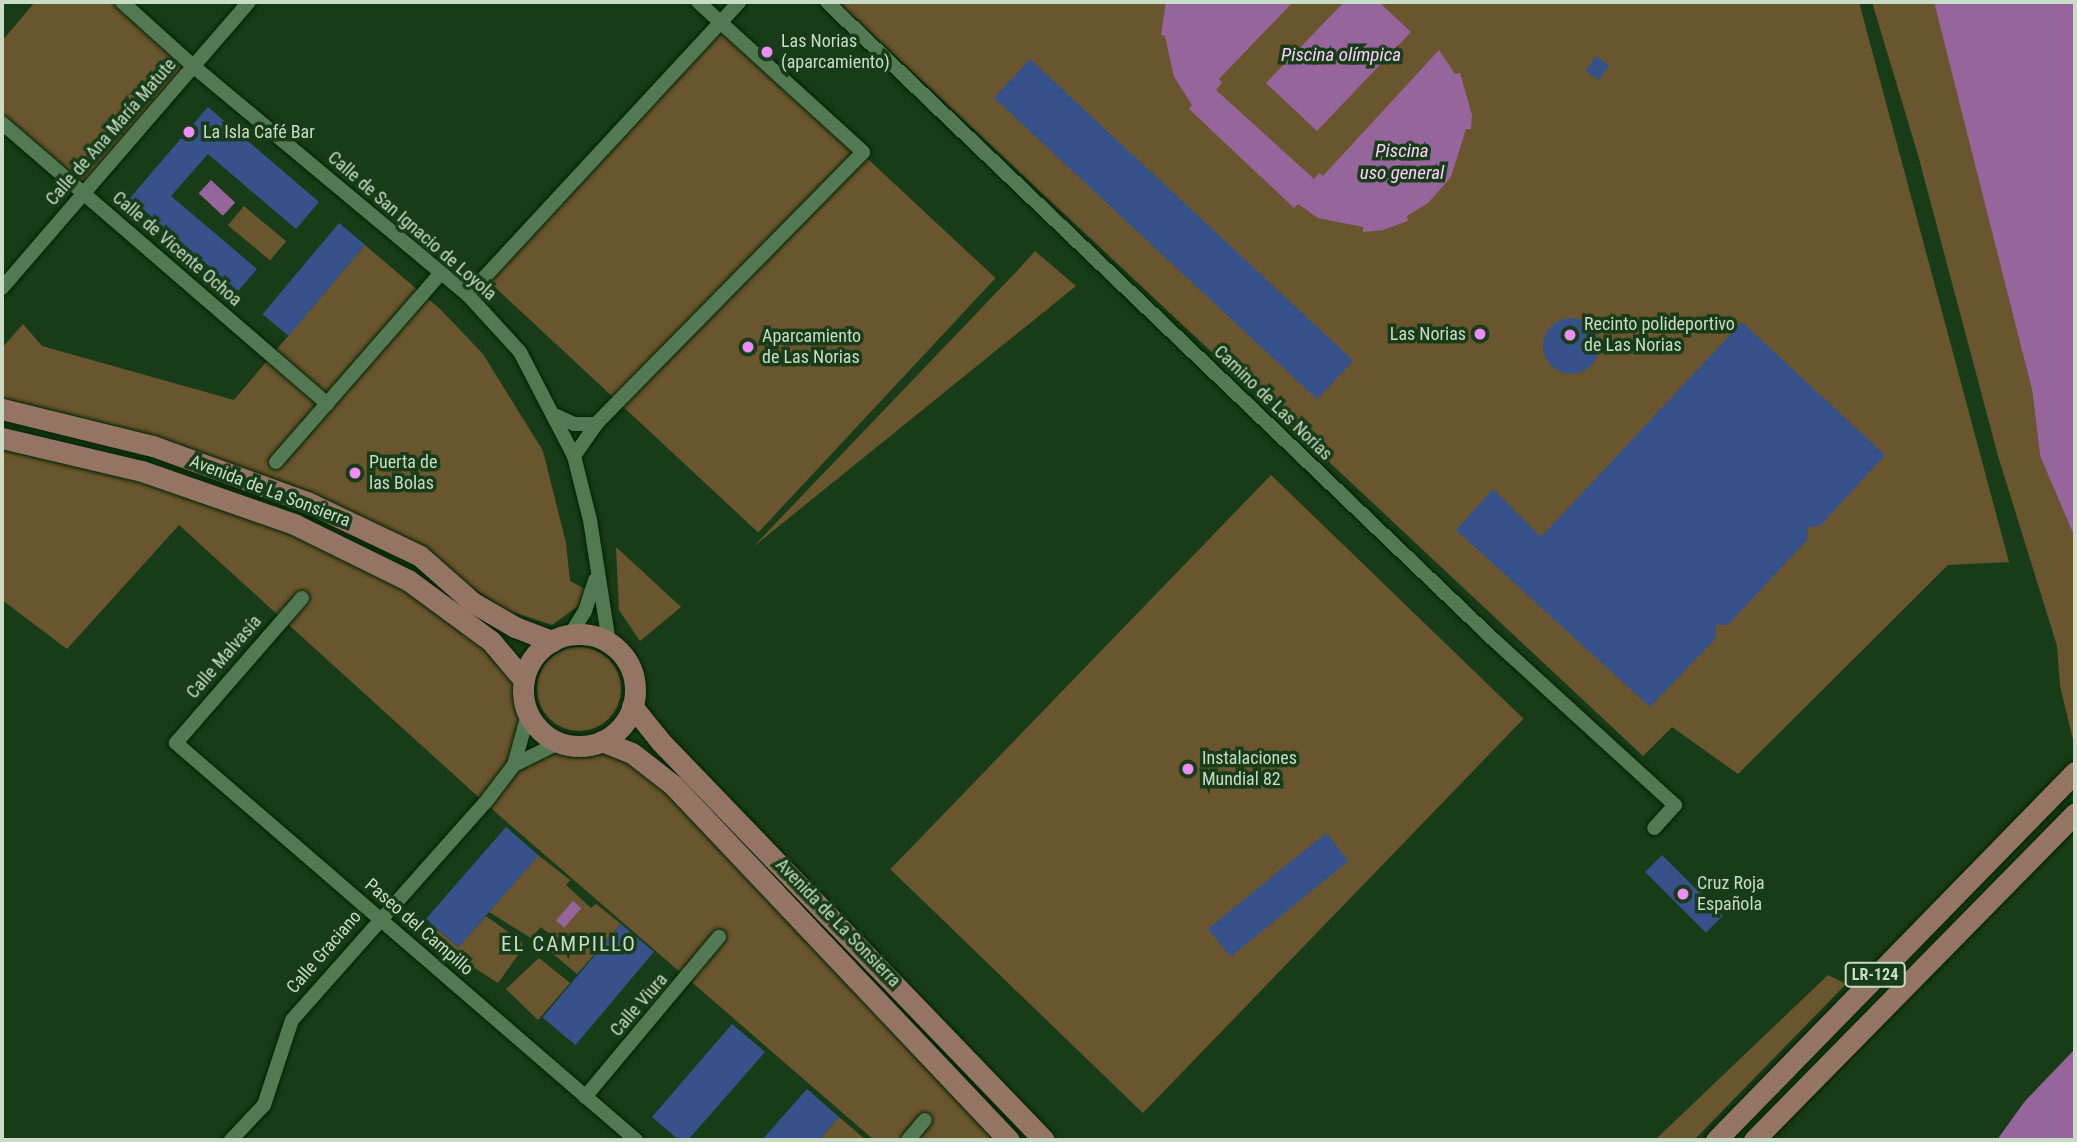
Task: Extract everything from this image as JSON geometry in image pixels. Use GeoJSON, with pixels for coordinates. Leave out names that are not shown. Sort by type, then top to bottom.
{"type":"FeatureCollection","features":[{"type":"Feature","properties":{"kind":"main road","name":"Avenida de La Sonsierra"},"geometry":{"type":"LineString","coordinates":[[2,409],[153,446],[307,502],[420,556],[472,602],[515,627],[561,638]]}},
{"type":"Feature","properties":{"kind":"main road","name":"Avenida de La Sonsierra"},"geometry":{"type":"LineString","coordinates":[[2,438],[142,471],[294,524],[408,580],[491,641],[524,680]]}},
{"type":"Feature","properties":{"kind":"main road"},"geometry":{"type":"LineString","coordinates":[[591,635],[609,643],[632,671],[632,706],[626,721],[602,741],[581,746],[547,736],[528,714],[524,680],[529,664],[561,638],[591,635]]}},
{"type":"Feature","properties":{"kind":"main road","name":"Avenida de La Sonsierra"},"geometry":{"type":"LineString","coordinates":[[632,706],[661,742],[1044,1140]]}},
{"type":"Feature","properties":{"kind":"main road","name":"Avenida de La Sonsierra"},"geometry":{"type":"LineString","coordinates":[[602,741],[640,759],[673,785],[1009,1140]]}},
{"type":"Feature","properties":{"kind":"main road","name":"LR-124"},"geometry":{"type":"LineString","coordinates":[[1716,1140],[2075,772]]}},
{"type":"Feature","properties":{"kind":"main road","name":"LR-124"},"geometry":{"type":"LineString","coordinates":[[1754,1140],[2075,813]]}},
{"type":"Feature","properties":{"kind":"street","name":"Calle de San Ignacio de Loyola"},"geometry":{"type":"LineString","coordinates":[[122,2],[193,66],[468,295],[520,352],[557,416],[574,456],[590,520],[596,579],[609,643]]}},
{"type":"Feature","properties":{"kind":"street","name":"Calle de Ana María Matute"},"geometry":{"type":"LineString","coordinates":[[2,288],[249,2]]}},
{"type":"Feature","properties":{"kind":"street"},"geometry":{"type":"LineString","coordinates":[[574,456],[596,424],[863,152],[698,2]]}},
{"type":"Feature","properties":{"kind":"street"},"geometry":{"type":"LineString","coordinates":[[468,295],[739,2]]}},
{"type":"Feature","properties":{"kind":"street","name":"Camino de Las Norias"},"geometry":{"type":"LineString","coordinates":[[827,2],[1484,631],[1675,805],[1654,828]]}},
{"type":"Feature","properties":{"kind":"street","name":"Calle de Vicente Ochoa"},"geometry":{"type":"LineString","coordinates":[[2,123],[327,404]]}},
{"type":"Feature","properties":{"kind":"street"},"geometry":{"type":"LineString","coordinates":[[276,463],[440,273]]}},
{"type":"Feature","properties":{"kind":"street"},"geometry":{"type":"LineString","coordinates":[[557,416],[574,424],[596,424]]}},
{"type":"Feature","properties":{"kind":"street","name":"Calle de San Ignacio de Loyola"},"geometry":{"type":"LineString","coordinates":[[561,638],[585,611],[596,579]]}},
{"type":"Feature","properties":{"kind":"street","name":"Calle Malvasía"},"geometry":{"type":"LineString","coordinates":[[176,743],[302,598]]}},
{"type":"Feature","properties":{"kind":"street","name":"Calle Graciano"},"geometry":{"type":"LineString","coordinates":[[514,765],[528,714]]}},
{"type":"Feature","properties":{"kind":"street","name":"Calle Graciano"},"geometry":{"type":"LineString","coordinates":[[231,1140],[264,1105],[282,1043],[310,996],[514,765],[560,742]]}},
{"type":"Feature","properties":{"kind":"street","name":"Paseo del Campillo"},"geometry":{"type":"LineString","coordinates":[[176,743],[636,1140]]}},
{"type":"Feature","properties":{"kind":"street","name":"Calle Viura"},"geometry":{"type":"LineString","coordinates":[[585,1097],[719,937]]}},
{"type":"Feature","properties":{"kind":"street"},"geometry":{"type":"LineString","coordinates":[[908,1140],[925,1120]]}},
{"type":"Feature","properties":{"kind":"shaded area"},"geometry":{"type":"Polygon","coordinates":[[[35,2],[122,2],[193,66],[84,194],[2,123],[2,41],[35,2]]]}},
{"type":"Feature","properties":{"kind":"shaded area","name":"Recinto polideportivo de Las Norias"},"geometry":{"type":"Polygon","coordinates":[[[838,2],[1859,2],[2009,562],[1948,565],[1738,774],[1672,727],[1643,756],[838,2]]]}},
{"type":"Feature","properties":{"kind":"shaded area"},"geometry":{"type":"Polygon","coordinates":[[[1872,2],[1934,2],[1955,75],[2032,390],[2040,456],[2075,538],[2075,748],[2060,686],[2057,646],[1998,456],[1918,155],[1872,2]]]}},
{"type":"Feature","properties":{"kind":"shaded area","name":"Aparcamiento de Las Norias"},"geometry":{"type":"Polygon","coordinates":[[[722,23],[996,278],[758,533],[485,278],[722,23]]]}},
{"type":"Feature","properties":{"kind":"shaded area"},"geometry":{"type":"Polygon","coordinates":[[[244,206],[286,241],[270,261],[228,225],[244,206]]]}},
{"type":"Feature","properties":{"kind":"shaded area"},"geometry":{"type":"Polygon","coordinates":[[[365,245],[440,309],[483,354],[543,451],[566,543],[570,581],[585,589],[578,606],[552,625],[506,610],[462,581],[307,502],[2,409],[2,348],[23,324],[42,346],[234,400],[365,245]]]}},
{"type":"Feature","properties":{"kind":"shaded area"},"geometry":{"type":"Polygon","coordinates":[[[1035,251],[1076,286],[753,547],[1017,271],[1035,251]]]}},
{"type":"Feature","properties":{"kind":"shaded area"},"geometry":{"type":"Polygon","coordinates":[[[2,438],[142,471],[408,580],[524,680],[528,714],[514,764],[560,742],[581,746],[602,741],[632,753],[1009,1140],[874,1140],[485,803],[179,525],[67,649],[2,600],[2,438]]]}},
{"type":"Feature","properties":{"kind":"shaded area","name":"Instalaciones Mundial 82"},"geometry":{"type":"Polygon","coordinates":[[[1271,475],[1523,719],[1143,1113],[890,869],[1271,475]]]}},
{"type":"Feature","properties":{"kind":"shaded area"},"geometry":{"type":"Polygon","coordinates":[[[616,547],[681,607],[640,641],[619,610],[616,547]]]}},
{"type":"Feature","properties":{"kind":"shaded area"},"geometry":{"type":"Polygon","coordinates":[[[579,647],[602,654],[614,666],[621,689],[614,712],[602,724],[579,731],[556,724],[544,712],[537,689],[544,666],[556,654],[579,647]]]}},
{"type":"Feature","properties":{"kind":"shaded area"},"geometry":{"type":"Polygon","coordinates":[[[538,855],[570,880],[566,885],[591,908],[596,904],[621,924],[577,974],[547,949],[555,938],[541,927],[531,938],[489,912],[538,855]]]}},
{"type":"Feature","properties":{"kind":"shaded area"},"geometry":{"type":"Polygon","coordinates":[[[486,916],[521,941],[523,948],[498,983],[425,936],[431,924],[458,947],[486,916]]]}},
{"type":"Feature","properties":{"kind":"shaded area"},"geometry":{"type":"Polygon","coordinates":[[[539,958],[570,983],[538,1020],[506,989],[539,958]]]}},
{"type":"Feature","properties":{"kind":"shaded area"},"geometry":{"type":"Polygon","coordinates":[[[1828,975],[1846,984],[1694,1140],[1655,1140],[1828,975]]]}},
{"type":"Feature","properties":{"kind":"shaded area"},"geometry":{"type":"Polygon","coordinates":[[[839,1117],[866,1140],[819,1140],[839,1117]]]}},
{"type":"Feature","properties":{"kind":"water","name":"Piscina uso general"},"geometry":{"type":"Polygon","coordinates":[[[1166,2],[1293,2],[1219,79],[1222,83],[1216,90],[1314,179],[1319,173],[1323,176],[1439,50],[1455,74],[1460,73],[1472,115],[1471,129],[1466,129],[1451,177],[1428,203],[1407,216],[1408,221],[1383,230],[1363,232],[1363,227],[1318,218],[1298,204],[1294,208],[1189,109],[1192,105],[1174,77],[1165,36],[1161,35],[1166,2]]]}},
{"type":"Feature","properties":{"kind":"water","name":"Piscina olímpica"},"geometry":{"type":"Polygon","coordinates":[[[1344,2],[1379,2],[1411,32],[1317,131],[1266,83],[1344,2]]]}},
{"type":"Feature","properties":{"kind":"water"},"geometry":{"type":"Polygon","coordinates":[[[1934,2],[2075,2],[2075,538],[2040,456],[2032,390],[1934,2]]]}},
{"type":"Feature","properties":{"kind":"water"},"geometry":{"type":"Polygon","coordinates":[[[211,180],[235,203],[223,216],[199,193],[211,180]]]}},
{"type":"Feature","properties":{"kind":"water"},"geometry":{"type":"Polygon","coordinates":[[[573,901],[581,908],[564,928],[556,921],[573,901]]]}},
{"type":"Feature","properties":{"kind":"water"},"geometry":{"type":"Polygon","coordinates":[[[2075,1049],[2075,1140],[1997,1140],[2025,1101],[2075,1049]]]}},
{"type":"Feature","properties":{"kind":"building"},"geometry":{"type":"Polygon","coordinates":[[[1596,56],[1609,65],[1599,80],[1586,71],[1596,56]]]}},
{"type":"Feature","properties":{"kind":"building"},"geometry":{"type":"Polygon","coordinates":[[[1030,59],[1353,360],[1317,399],[994,98],[1030,59]]]}},
{"type":"Feature","properties":{"kind":"building"},"geometry":{"type":"Polygon","coordinates":[[[208,107],[319,202],[296,229],[208,154],[171,196],[257,269],[238,291],[130,198],[208,107]]]}},
{"type":"Feature","properties":{"kind":"building"},"geometry":{"type":"Polygon","coordinates":[[[339,223],[365,245],[289,336],[263,314],[339,223]]]}},
{"type":"Feature","properties":{"kind":"building"},"geometry":{"type":"Polygon","coordinates":[[[1571,318],[1582,320],[1591,326],[1597,335],[1597,357],[1591,366],[1582,372],[1571,374],[1560,372],[1551,366],[1545,357],[1543,346],[1545,335],[1551,326],[1560,320],[1571,318]]]}},
{"type":"Feature","properties":{"kind":"building"},"geometry":{"type":"Polygon","coordinates":[[[1742,322],[1885,455],[1820,526],[1808,527],[1808,539],[1728,625],[1716,625],[1716,638],[1650,707],[1456,530],[1493,489],[1541,537],[1742,322]]]}},
{"type":"Feature","properties":{"kind":"building"},"geometry":{"type":"Polygon","coordinates":[[[506,827],[538,855],[458,947],[426,919],[506,827]]]}},
{"type":"Feature","properties":{"kind":"building"},"geometry":{"type":"Polygon","coordinates":[[[1326,833],[1349,861],[1231,957],[1208,929],[1326,833]]]}},
{"type":"Feature","properties":{"kind":"building","name":"Cruz Roja Española"},"geometry":{"type":"Polygon","coordinates":[[[1662,855],[1723,916],[1706,933],[1645,872],[1662,855]]]}},
{"type":"Feature","properties":{"kind":"building"},"geometry":{"type":"Polygon","coordinates":[[[621,924],[654,952],[576,1045],[543,1017],[621,924]]]}},
{"type":"Feature","properties":{"kind":"building"},"geometry":{"type":"Polygon","coordinates":[[[732,1024],[765,1052],[688,1140],[679,1140],[652,1117],[732,1024]]]}},
{"type":"Feature","properties":{"kind":"building"},"geometry":{"type":"Polygon","coordinates":[[[807,1089],[839,1117],[819,1140],[762,1140],[807,1089]]]}},
{"type":"Feature","properties":{"kind":"place","name":"Las Norias (aparcamiento)"},"geometry":{"type":"Point","coordinates":[767,52]}},
{"type":"Feature","properties":{"kind":"place","name":"La Isla Café Bar"},"geometry":{"type":"Point","coordinates":[189,132]}},
{"type":"Feature","properties":{"kind":"place","name":"Las Norias"},"geometry":{"type":"Point","coordinates":[1480,334]}},
{"type":"Feature","properties":{"kind":"place","name":"Recinto polideportivo de Las Norias"},"geometry":{"type":"Point","coordinates":[1570,335]}},
{"type":"Feature","properties":{"kind":"place","name":"Aparcamiento de Las Norias"},"geometry":{"type":"Point","coordinates":[748,347]}},
{"type":"Feature","properties":{"kind":"place","name":"Puerta de las Bolas"},"geometry":{"type":"Point","coordinates":[355,473]}},
{"type":"Feature","properties":{"kind":"place","name":"Instalaciones Mundial 82"},"geometry":{"type":"Point","coordinates":[1188,769]}},
{"type":"Feature","properties":{"kind":"place","name":"Cruz Roja Española"},"geometry":{"type":"Point","coordinates":[1683,894]}},
{"type":"Feature","properties":{"kind":"district","name":"EL CAMPILLO"},"geometry":{"type":"Point","coordinates":[569,944]}}]}
